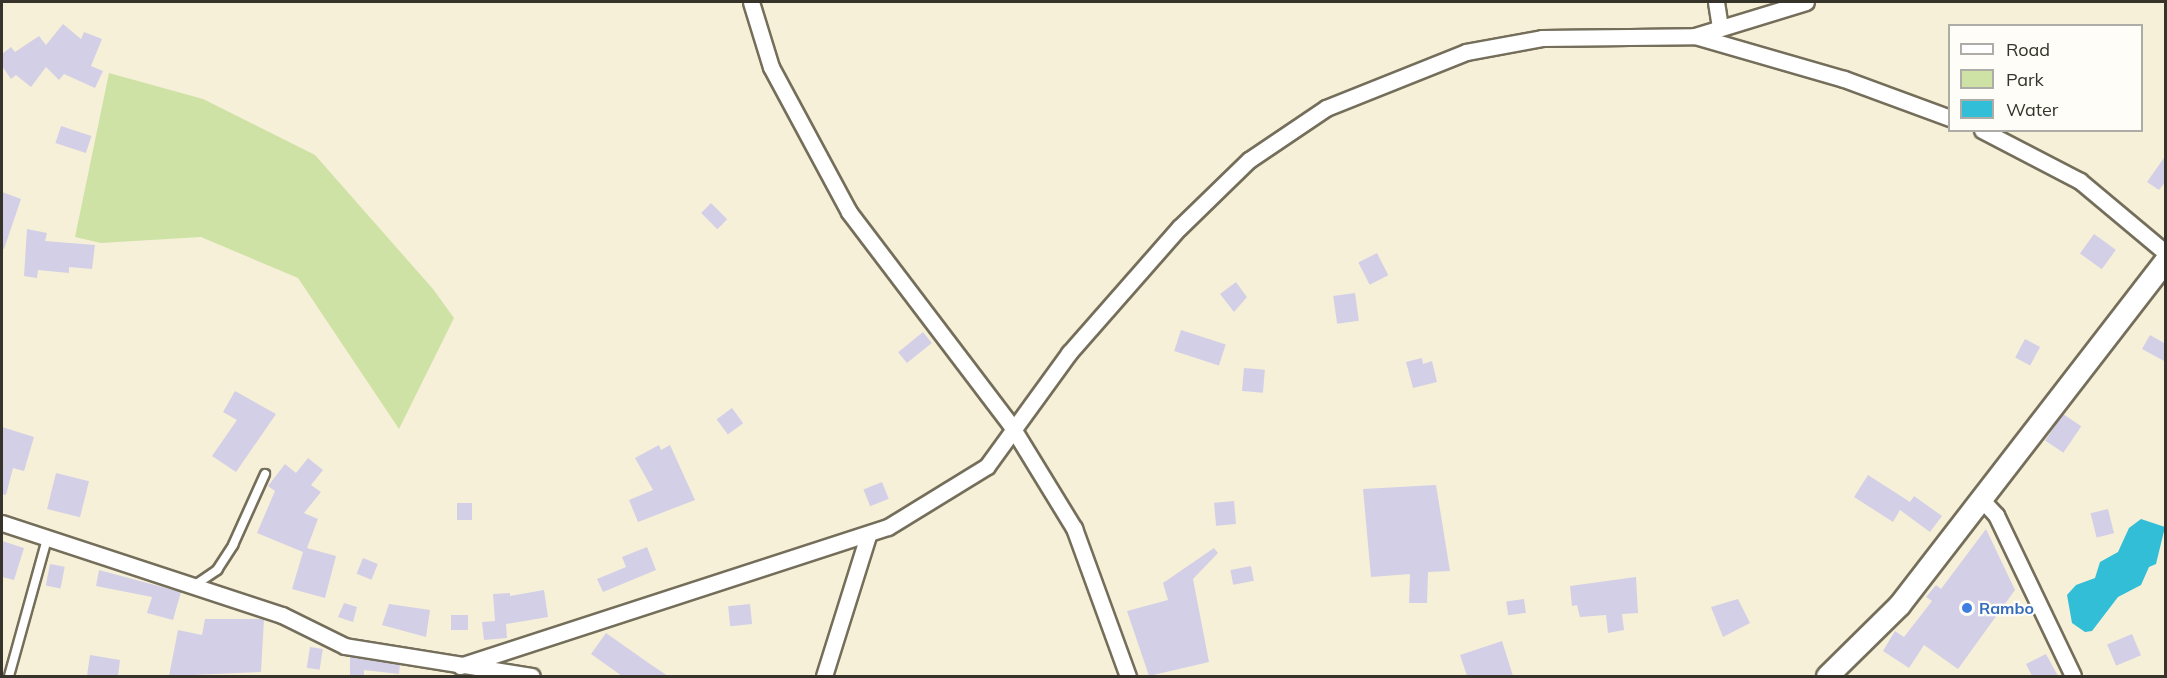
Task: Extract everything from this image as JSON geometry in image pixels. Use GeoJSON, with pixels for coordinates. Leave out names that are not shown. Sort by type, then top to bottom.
{"type":"FeatureCollection","features":[{"type":"Feature","properties":{"kind":"main road"},"geometry":{"type":"LineString","coordinates":[[1827,676],[1899,605],[2166,260]]}},
{"type":"Feature","properties":{"kind":"street"},"geometry":{"type":"LineString","coordinates":[[751,2],[771,67],[849,212],[1012,427],[1074,528],[1128,676]]}},
{"type":"Feature","properties":{"kind":"street"},"geometry":{"type":"LineString","coordinates":[[1716,2],[1720,27]]}},
{"type":"Feature","properties":{"kind":"street"},"geometry":{"type":"LineString","coordinates":[[1695,36],[1806,2]]}},
{"type":"Feature","properties":{"kind":"street"},"geometry":{"type":"LineString","coordinates":[[460,666],[868,536],[987,466],[1012,427],[1179,228],[1249,160],[1326,108],[1466,52],[1542,38],[1695,36],[1844,79],[1948,117]]}},
{"type":"Feature","properties":{"kind":"street"},"geometry":{"type":"LineString","coordinates":[[1986,132],[2080,181],[2166,253]]}},
{"type":"Feature","properties":{"kind":"street"},"geometry":{"type":"LineString","coordinates":[[1982,500],[1996,515],[2073,676]]}},
{"type":"Feature","properties":{"kind":"street"},"geometry":{"type":"LineString","coordinates":[[2,523],[282,615],[345,646],[532,676]]}},
{"type":"Feature","properties":{"kind":"street"},"geometry":{"type":"LineString","coordinates":[[824,676],[868,536]]}},
{"type":"Feature","properties":{"kind":"lane"},"geometry":{"type":"LineString","coordinates":[[195,585],[217,570],[233,545],[265,474]]}},
{"type":"Feature","properties":{"kind":"lane"},"geometry":{"type":"LineString","coordinates":[[9,676],[47,539]]}},
{"type":"Feature","properties":{"kind":"green space"},"geometry":{"type":"Polygon","coordinates":[[[109,73],[203,99],[315,155],[433,289],[454,318],[399,429],[298,278],[201,237],[101,243],[75,237],[109,73]]]}},
{"type":"Feature","properties":{"kind":"water"},"geometry":{"type":"Polygon","coordinates":[[[2141,519],[2165,527],[2156,564],[2149,567],[2141,585],[2118,597],[2092,631],[2085,632],[2072,623],[2067,595],[2076,585],[2095,578],[2100,562],[2118,552],[2129,528],[2141,519]]]}},
{"type":"Feature","properties":{"kind":"building"},"geometry":{"type":"Polygon","coordinates":[[[63,24],[81,39],[84,32],[102,39],[91,66],[103,71],[95,88],[64,74],[59,80],[46,67],[31,87],[16,75],[11,79],[2,66],[2,54],[11,47],[15,52],[39,36],[46,45],[63,24]]]}},
{"type":"Feature","properties":{"kind":"building"},"geometry":{"type":"Polygon","coordinates":[[[61,126],[91,136],[86,153],[55,143],[61,126]]]}},
{"type":"Feature","properties":{"kind":"building"},"geometry":{"type":"Polygon","coordinates":[[[2166,155],[2166,181],[2159,190],[2147,182],[2166,155]]]}},
{"type":"Feature","properties":{"kind":"building"},"geometry":{"type":"Polygon","coordinates":[[[2,192],[21,199],[4,249],[2,249],[2,192]]]}},
{"type":"Feature","properties":{"kind":"building"},"geometry":{"type":"Polygon","coordinates":[[[711,203],[727,219],[717,229],[701,213],[711,203]]]}},
{"type":"Feature","properties":{"kind":"building"},"geometry":{"type":"Polygon","coordinates":[[[27,229],[47,233],[45,241],[95,245],[92,269],[69,267],[69,273],[38,270],[37,278],[24,276],[27,229]]]}},
{"type":"Feature","properties":{"kind":"building"},"geometry":{"type":"Polygon","coordinates":[[[2094,234],[2116,250],[2102,269],[2080,253],[2094,234]]]}},
{"type":"Feature","properties":{"kind":"building"},"geometry":{"type":"Polygon","coordinates":[[[1377,253],[1388,275],[1370,285],[1358,263],[1377,253]]]}},
{"type":"Feature","properties":{"kind":"building"},"geometry":{"type":"Polygon","coordinates":[[[1236,282],[1247,297],[1234,312],[1220,294],[1236,282]]]}},
{"type":"Feature","properties":{"kind":"building"},"geometry":{"type":"Polygon","coordinates":[[[1355,293],[1359,321],[1337,324],[1333,296],[1355,293]]]}},
{"type":"Feature","properties":{"kind":"building"},"geometry":{"type":"Polygon","coordinates":[[[1181,330],[1226,345],[1219,365],[1174,351],[1181,330]]]}},
{"type":"Feature","properties":{"kind":"building"},"geometry":{"type":"Polygon","coordinates":[[[923,332],[932,343],[907,363],[898,352],[923,332]]]}},
{"type":"Feature","properties":{"kind":"building"},"geometry":{"type":"Polygon","coordinates":[[[2150,335],[2166,344],[2166,362],[2142,349],[2150,335]]]}},
{"type":"Feature","properties":{"kind":"building"},"geometry":{"type":"Polygon","coordinates":[[[2025,339],[2040,347],[2030,366],[2015,358],[2025,339]]]}},
{"type":"Feature","properties":{"kind":"building"},"geometry":{"type":"Polygon","coordinates":[[[1422,358],[1423,364],[1432,361],[1437,382],[1413,388],[1406,362],[1422,358]]]}},
{"type":"Feature","properties":{"kind":"building"},"geometry":{"type":"Polygon","coordinates":[[[1244,368],[1265,370],[1263,393],[1242,391],[1244,368]]]}},
{"type":"Feature","properties":{"kind":"building"},"geometry":{"type":"Polygon","coordinates":[[[235,391],[276,414],[236,472],[212,456],[237,420],[223,412],[235,391]]]}},
{"type":"Feature","properties":{"kind":"building"},"geometry":{"type":"Polygon","coordinates":[[[732,408],[743,423],[728,435],[717,419],[732,408]]]}},
{"type":"Feature","properties":{"kind":"building"},"geometry":{"type":"Polygon","coordinates":[[[2063,414],[2081,426],[2063,453],[2045,441],[2063,414]]]}},
{"type":"Feature","properties":{"kind":"building"},"geometry":{"type":"Polygon","coordinates":[[[2,427],[34,437],[24,471],[13,468],[6,495],[2,494],[2,427]]]}},
{"type":"Feature","properties":{"kind":"building"},"geometry":{"type":"Polygon","coordinates":[[[659,445],[661,450],[670,445],[695,500],[638,522],[629,500],[653,490],[635,458],[659,445]]]}},
{"type":"Feature","properties":{"kind":"building"},"geometry":{"type":"Polygon","coordinates":[[[308,458],[323,470],[311,485],[321,492],[304,513],[318,519],[307,548],[336,556],[325,598],[292,589],[303,552],[257,533],[275,491],[268,486],[285,464],[296,473],[308,458]]]}},
{"type":"Feature","properties":{"kind":"building"},"geometry":{"type":"Polygon","coordinates":[[[56,473],[89,481],[80,517],[47,509],[56,473]]]}},
{"type":"Feature","properties":{"kind":"building"},"geometry":{"type":"Polygon","coordinates":[[[1868,475],[1910,502],[1914,496],[1942,516],[1930,532],[1900,510],[1893,522],[1854,497],[1868,475]]]}},
{"type":"Feature","properties":{"kind":"building"},"geometry":{"type":"Polygon","coordinates":[[[882,482],[889,499],[870,506],[863,489],[882,482]]]}},
{"type":"Feature","properties":{"kind":"building"},"geometry":{"type":"Polygon","coordinates":[[[1436,485],[1450,571],[1428,572],[1427,603],[1409,603],[1410,574],[1371,577],[1363,489],[1436,485]]]}},
{"type":"Feature","properties":{"kind":"building"},"geometry":{"type":"Polygon","coordinates":[[[1234,501],[1236,524],[1216,526],[1214,503],[1234,501]]]}},
{"type":"Feature","properties":{"kind":"building"},"geometry":{"type":"Polygon","coordinates":[[[457,503],[472,503],[472,520],[457,520],[457,503]]]}},
{"type":"Feature","properties":{"kind":"building"},"geometry":{"type":"Polygon","coordinates":[[[2108,509],[2114,533],[2097,538],[2091,513],[2108,509]]]}},
{"type":"Feature","properties":{"kind":"building"},"geometry":{"type":"Polygon","coordinates":[[[1986,529],[2015,590],[1958,669],[1924,645],[1909,668],[1883,651],[1895,631],[1904,637],[1932,601],[1926,597],[1936,585],[1941,589],[1986,529]]]}},
{"type":"Feature","properties":{"kind":"building"},"geometry":{"type":"Polygon","coordinates":[[[2,541],[24,548],[14,580],[2,577],[2,541]]]}},
{"type":"Feature","properties":{"kind":"building"},"geometry":{"type":"Polygon","coordinates":[[[647,547],[656,570],[603,592],[597,579],[626,567],[622,557],[647,547]]]}},
{"type":"Feature","properties":{"kind":"building"},"geometry":{"type":"Polygon","coordinates":[[[1214,548],[1218,553],[1193,579],[1209,662],[1149,676],[1127,611],[1168,600],[1163,583],[1214,548]]]}},
{"type":"Feature","properties":{"kind":"building"},"geometry":{"type":"Polygon","coordinates":[[[363,558],[378,564],[371,580],[357,574],[363,558]]]}},
{"type":"Feature","properties":{"kind":"building"},"geometry":{"type":"Polygon","coordinates":[[[50,564],[65,567],[61,588],[46,586],[50,564]]]}},
{"type":"Feature","properties":{"kind":"building"},"geometry":{"type":"Polygon","coordinates":[[[1251,566],[1254,581],[1233,585],[1230,570],[1251,566]]]}},
{"type":"Feature","properties":{"kind":"building"},"geometry":{"type":"Polygon","coordinates":[[[99,570],[181,592],[173,620],[147,613],[152,597],[96,586],[99,570]]]}},
{"type":"Feature","properties":{"kind":"building"},"geometry":{"type":"Polygon","coordinates":[[[1636,577],[1638,613],[1622,614],[1624,630],[1608,633],[1606,615],[1580,617],[1577,605],[1572,606],[1570,586],[1636,577]]]}},
{"type":"Feature","properties":{"kind":"building"},"geometry":{"type":"Polygon","coordinates":[[[544,590],[548,617],[506,624],[507,638],[484,640],[482,622],[495,621],[493,594],[510,593],[510,596],[544,590]]]}},
{"type":"Feature","properties":{"kind":"building"},"geometry":{"type":"Polygon","coordinates":[[[1524,599],[1526,613],[1508,615],[1506,602],[1524,599]]]}},
{"type":"Feature","properties":{"kind":"building"},"geometry":{"type":"Polygon","coordinates":[[[1738,599],[1750,623],[1723,637],[1711,607],[1738,599]]]}},
{"type":"Feature","properties":{"kind":"building"},"geometry":{"type":"Polygon","coordinates":[[[344,603],[357,607],[353,622],[338,617],[344,603]]]}},
{"type":"Feature","properties":{"kind":"building"},"geometry":{"type":"Polygon","coordinates":[[[389,604],[430,610],[426,637],[382,625],[389,604]]]}},
{"type":"Feature","properties":{"kind":"building"},"geometry":{"type":"Polygon","coordinates":[[[750,604],[752,624],[730,626],[728,606],[750,604]]]}},
{"type":"Feature","properties":{"kind":"building"},"geometry":{"type":"Polygon","coordinates":[[[451,615],[468,615],[468,630],[451,630],[451,615]]]}},
{"type":"Feature","properties":{"kind":"building"},"geometry":{"type":"Polygon","coordinates":[[[205,619],[264,619],[261,672],[169,676],[178,630],[202,635],[205,619]]]}},
{"type":"Feature","properties":{"kind":"building"},"geometry":{"type":"Polygon","coordinates":[[[606,633],[668,676],[622,676],[591,654],[606,633]]]}},
{"type":"Feature","properties":{"kind":"building"},"geometry":{"type":"Polygon","coordinates":[[[2132,634],[2141,655],[2116,666],[2107,645],[2132,634]]]}},
{"type":"Feature","properties":{"kind":"building"},"geometry":{"type":"Polygon","coordinates":[[[1502,641],[1513,676],[1467,676],[1460,655],[1502,641]]]}},
{"type":"Feature","properties":{"kind":"building"},"geometry":{"type":"Polygon","coordinates":[[[310,647],[323,649],[320,670],[307,668],[310,647]]]}},
{"type":"Feature","properties":{"kind":"building"},"geometry":{"type":"Polygon","coordinates":[[[2046,654],[2058,676],[2032,676],[2026,664],[2046,654]]]}},
{"type":"Feature","properties":{"kind":"building"},"geometry":{"type":"Polygon","coordinates":[[[90,655],[120,660],[118,676],[87,676],[90,655]]]}},
{"type":"Feature","properties":{"kind":"building"},"geometry":{"type":"Polygon","coordinates":[[[350,657],[400,665],[399,674],[364,670],[364,676],[350,676],[350,657]]]}},
{"type":"Feature","properties":{"kind":"place","name":"Rambo"},"geometry":{"type":"Point","coordinates":[1967,608]}}]}
